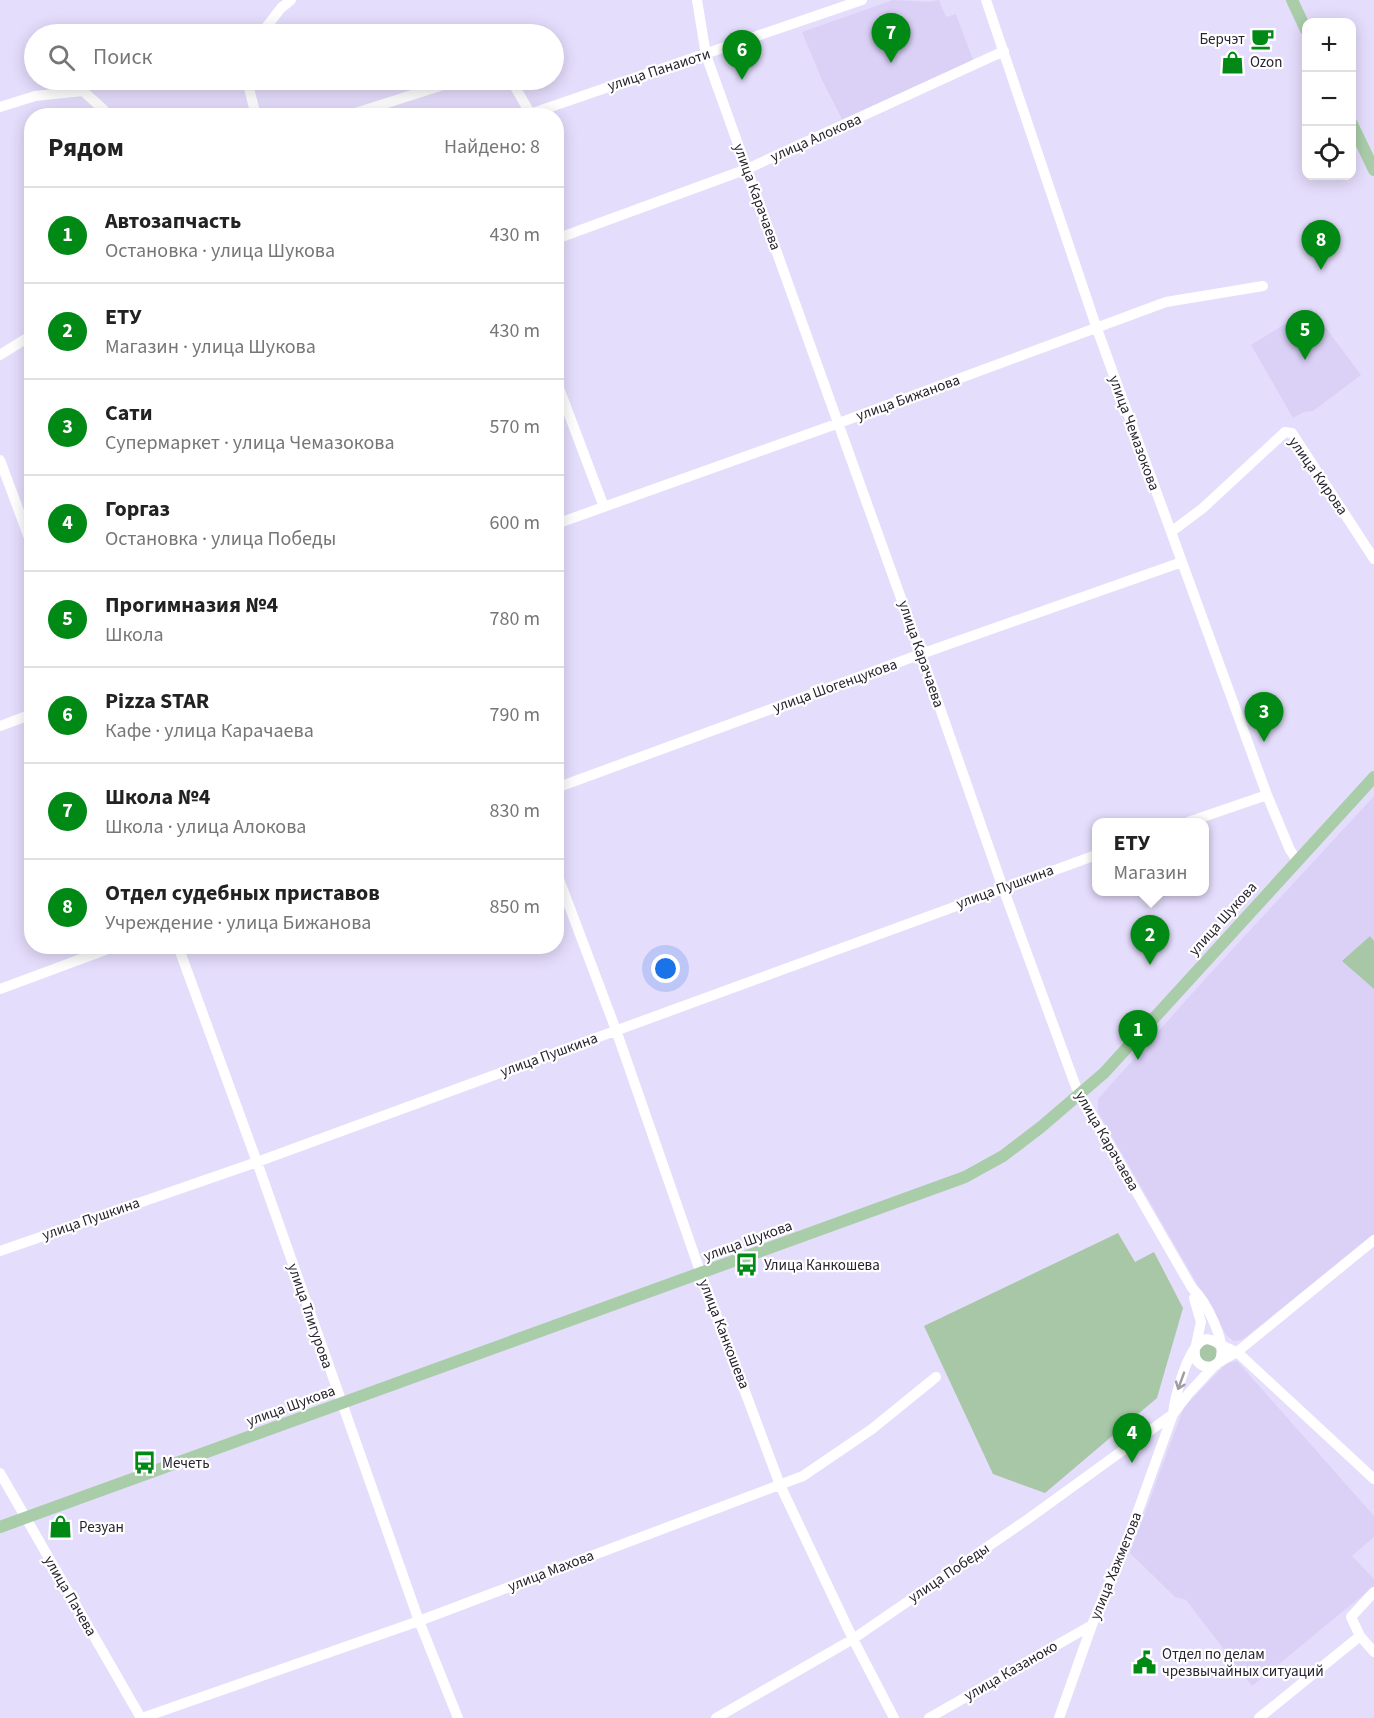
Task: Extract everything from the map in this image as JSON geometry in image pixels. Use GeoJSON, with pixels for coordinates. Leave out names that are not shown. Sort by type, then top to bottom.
{"type":"FeatureCollection","features":[{"type":"Feature","properties":{"kind":"main road"},"geometry":{"type":"LineString","coordinates":[[1292,0],[1302,21]]}},
{"type":"Feature","properties":{"kind":"main road"},"geometry":{"type":"LineString","coordinates":[[1353,126],[1374,170]]}},
{"type":"Feature","properties":{"kind":"main road","name":"улица Шукова"},"geometry":{"type":"LineString","coordinates":[[0,1527],[965,1177],[1003,1156],[1104,1073],[1374,777]]}},
{"type":"Feature","properties":{"kind":"street"},"geometry":{"type":"LineString","coordinates":[[269,24],[281,8],[291,0]]}},
{"type":"Feature","properties":{"kind":"street","name":"улица Карачаева"},"geometry":{"type":"LineString","coordinates":[[697,0],[706,55],[1003,888],[1079,1094],[1192,1288]]}},
{"type":"Feature","properties":{"kind":"street","name":"улица Панаиоти"},"geometry":{"type":"LineString","coordinates":[[545,108],[862,0]]}},
{"type":"Feature","properties":{"kind":"street","name":"улица Чемазокова"},"geometry":{"type":"LineString","coordinates":[[986,0],[1097,329],[1267,795],[1290,850],[1297,860]]}},
{"type":"Feature","properties":{"kind":"street","name":"улица Алокова"},"geometry":{"type":"LineString","coordinates":[[564,235],[747,169],[1004,51]]}},
{"type":"Feature","properties":{"kind":"street"},"geometry":{"type":"LineString","coordinates":[[250,90],[254,108]]}},
{"type":"Feature","properties":{"kind":"street"},"geometry":{"type":"LineString","coordinates":[[371,108],[428,90]]}},
{"type":"Feature","properties":{"kind":"street"},"geometry":{"type":"LineString","coordinates":[[516,90],[524,108]]}},
{"type":"Feature","properties":{"kind":"street"},"geometry":{"type":"LineString","coordinates":[[0,107],[35,96],[83,91],[102,108]]}},
{"type":"Feature","properties":{"kind":"street","name":"улица Бижанова"},"geometry":{"type":"LineString","coordinates":[[564,521],[839,423],[1166,302],[1263,286]]}},
{"type":"Feature","properties":{"kind":"street"},"geometry":{"type":"LineString","coordinates":[[0,355],[24,340]]}},
{"type":"Feature","properties":{"kind":"street"},"geometry":{"type":"LineString","coordinates":[[564,401],[604,507]]}},
{"type":"Feature","properties":{"kind":"street","name":"улица Кирова"},"geometry":{"type":"LineString","coordinates":[[1171,532],[1203,508],[1285,432],[1292,434],[1374,559]]}},
{"type":"Feature","properties":{"kind":"street"},"geometry":{"type":"LineString","coordinates":[[0,460],[24,524]]}},
{"type":"Feature","properties":{"kind":"street","name":"улица Шогенцукова"},"geometry":{"type":"LineString","coordinates":[[564,785],[921,654],[1182,562]]}},
{"type":"Feature","properties":{"kind":"street"},"geometry":{"type":"LineString","coordinates":[[0,726],[24,717]]}},
{"type":"Feature","properties":{"kind":"street"},"geometry":{"type":"LineString","coordinates":[[1200,818],[1267,795]]}},
{"type":"Feature","properties":{"kind":"street","name":"улица Пушкина"},"geometry":{"type":"LineString","coordinates":[[0,1251],[257,1162],[1092,856]]}},
{"type":"Feature","properties":{"kind":"street","name":"улица Канкошева"},"geometry":{"type":"LineString","coordinates":[[564,892],[616,1030],[701,1274],[780,1485],[853,1639],[894,1718]]}},
{"type":"Feature","properties":{"kind":"street"},"geometry":{"type":"LineString","coordinates":[[0,989],[94,954]]}},
{"type":"Feature","properties":{"kind":"street","name":"улица Тлигурова"},"geometry":{"type":"LineString","coordinates":[[181,954],[419,1621],[458,1718]]}},
{"type":"Feature","properties":{"kind":"street"},"geometry":{"type":"LineString","coordinates":[[1192,1288],[1202,1322],[1195,1358],[1200,1365],[1209,1367],[1237,1352],[1374,1239]]}},
{"type":"Feature","properties":{"kind":"street"},"geometry":{"type":"LineString","coordinates":[[1173,1414],[1189,1393],[1218,1363],[1222,1353],[1217,1330],[1198,1294],[1192,1288]]}},
{"type":"Feature","properties":{"kind":"street"},"geometry":{"type":"LineString","coordinates":[[1173,1414],[1173,1401],[1196,1347],[1203,1340],[1214,1340],[1220,1346],[1237,1352],[1374,1479]]}},
{"type":"Feature","properties":{"kind":"street","name":"улица Махова"},"geometry":{"type":"LineString","coordinates":[[141,1718],[419,1621],[803,1476],[872,1429],[936,1377]]}},
{"type":"Feature","properties":{"kind":"street","name":"улица Хажметова"},"geometry":{"type":"LineString","coordinates":[[1059,1718],[1173,1414]]}},
{"type":"Feature","properties":{"kind":"street","name":"улица Победы"},"geometry":{"type":"LineString","coordinates":[[716,1718],[853,1639],[1028,1519],[1173,1414]]}},
{"type":"Feature","properties":{"kind":"street","name":"улица Пачева"},"geometry":{"type":"LineString","coordinates":[[0,1473],[141,1718]]}},
{"type":"Feature","properties":{"kind":"street"},"geometry":{"type":"LineString","coordinates":[[1374,1592],[1351,1617],[1360,1636],[1374,1652]]}},
{"type":"Feature","properties":{"kind":"street","name":"улица Казаноко"},"geometry":{"type":"LineString","coordinates":[[929,1718],[1092,1625]]}},
{"type":"Feature","properties":{"kind":"street"},"geometry":{"type":"LineString","coordinates":[[1259,1718],[1360,1636]]}},
{"type":"Feature","properties":{"kind":"shaded area"},"geometry":{"type":"Polygon","coordinates":[[[893,0],[930,2],[939,0],[946,17],[956,14],[973,60],[843,121],[822,80],[802,32],[893,0]]]}},
{"type":"Feature","properties":{"kind":"shaded area"},"geometry":{"type":"Polygon","coordinates":[[[1311,308],[1361,375],[1313,411],[1304,412],[1293,418],[1251,345],[1311,308]]]}},
{"type":"Feature","properties":{"kind":"shaded area"},"geometry":{"type":"Polygon","coordinates":[[[1374,796],[1374,941],[1370,936],[1343,961],[1374,989],[1374,1234],[1242,1340],[1234,1341],[1227,1336],[1098,1112],[1098,1099],[1374,796]]]}},
{"type":"Feature","properties":{"kind":"shaded area"},"geometry":{"type":"Polygon","coordinates":[[[1237,1361],[1374,1516],[1374,1537],[1352,1556],[1374,1579],[1374,1586],[1252,1686],[1186,1600],[1175,1597],[1130,1553],[1184,1407],[1227,1363],[1237,1361]]]}},
{"type":"Feature","properties":{"kind":"green space"},"geometry":{"type":"Polygon","coordinates":[[[1370,936],[1374,941],[1374,989],[1342,961],[1370,936]]]}},
{"type":"Feature","properties":{"kind":"green space"},"geometry":{"type":"Polygon","coordinates":[[[1118,1233],[1135,1262],[1154,1252],[1183,1308],[1157,1398],[1045,1493],[993,1474],[924,1326],[1118,1233]]]}},
{"type":"Feature","properties":{"kind":"green space"},"geometry":{"type":"Polygon","coordinates":[[[1208,1344],[1214,1347],[1217,1353],[1214,1359],[1208,1362],[1202,1359],[1199,1353],[1202,1347],[1208,1344]]]}},
{"type":"Feature","properties":{"kind":"place","name":"Берчэт"},"geometry":{"type":"Point","coordinates":[1263,39]}},
{"type":"Feature","properties":{"kind":"place","name":"Ozon"},"geometry":{"type":"Point","coordinates":[1232,62]}},
{"type":"Feature","properties":{"kind":"place","name":"Школа №4"},"geometry":{"type":"Point","coordinates":[891,63]}},
{"type":"Feature","properties":{"kind":"place","name":"Pizza STAR"},"geometry":{"type":"Point","coordinates":[742,80]}},
{"type":"Feature","properties":{"kind":"place","name":"Отдел судебных приставов"},"geometry":{"type":"Point","coordinates":[1321,270]}},
{"type":"Feature","properties":{"kind":"place","name":"Прогимназия №4"},"geometry":{"type":"Point","coordinates":[1305,360]}},
{"type":"Feature","properties":{"kind":"place","name":"Сати"},"geometry":{"type":"Point","coordinates":[1264,742]}},
{"type":"Feature","properties":{"kind":"place","name":"ЕТУ"},"geometry":{"type":"Point","coordinates":[1150,965]}},
{"type":"Feature","properties":{"kind":"place","name":"Автозапчасть"},"geometry":{"type":"Point","coordinates":[1138,1060]}},
{"type":"Feature","properties":{"kind":"place","name":"Улица Канкошева"},"geometry":{"type":"Point","coordinates":[746,1265]}},
{"type":"Feature","properties":{"kind":"place","name":"Мечеть"},"geometry":{"type":"Point","coordinates":[144,1463]}},
{"type":"Feature","properties":{"kind":"place","name":"Горгаз"},"geometry":{"type":"Point","coordinates":[1132,1463]}},
{"type":"Feature","properties":{"kind":"place","name":"Резуан"},"geometry":{"type":"Point","coordinates":[61,1527]}},
{"type":"Feature","properties":{"kind":"place","name":"Отдел по делам чрезвычайных ситуаций"},"geometry":{"type":"Point","coordinates":[1144,1663]}}]}
